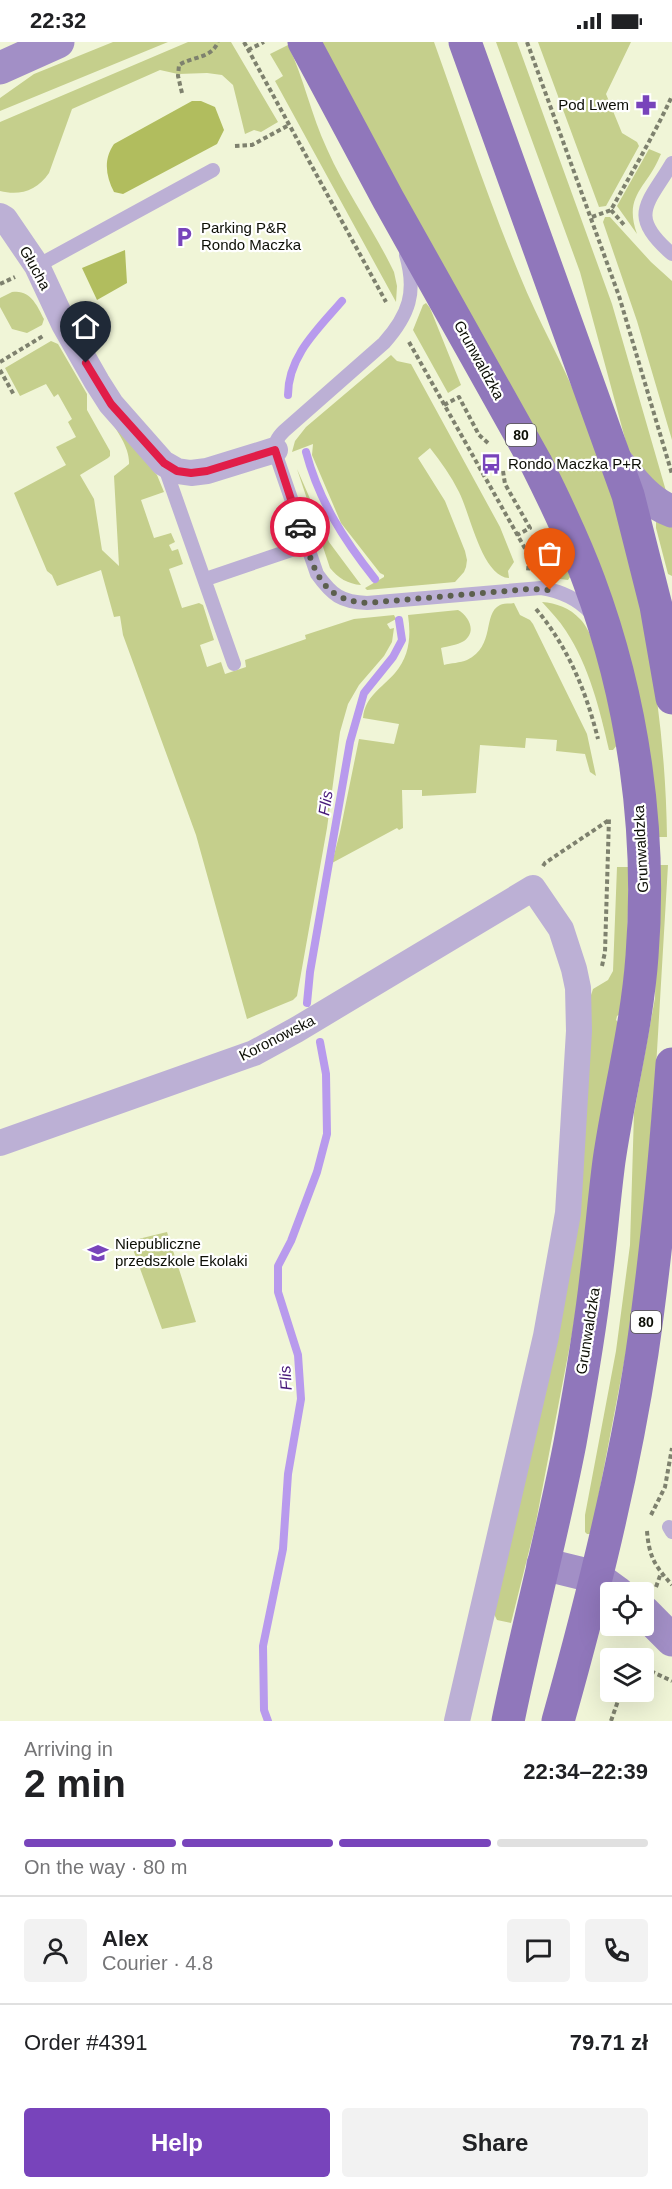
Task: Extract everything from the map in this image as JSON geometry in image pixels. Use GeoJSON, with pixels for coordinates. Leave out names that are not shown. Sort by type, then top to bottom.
{"type":"FeatureCollection","features":[{"type":"Feature","properties":{"kind":"main road","name":"Grunwaldzka"},"geometry":{"type":"LineString","coordinates":[[304,42],[388,199],[536,463],[581,561],[604,627],[620,685],[636,775],[644,853],[642,955],[631,1042],[612,1140],[588,1339],[570,1442],[523,1645],[508,1721]]}},
{"type":"Feature","properties":{"kind":"main road"},"geometry":{"type":"LineString","coordinates":[[465,42],[616,461],[668,633],[672,698]]}},
{"type":"Feature","properties":{"kind":"main road","name":"80"},"geometry":{"type":"LineString","coordinates":[[607,1582],[628,1430],[641,1355],[659,1212],[672,1064]]}},
{"type":"Feature","properties":{"kind":"main road","name":"80"},"geometry":{"type":"LineString","coordinates":[[558,1721],[600,1604]]}},
{"type":"Feature","properties":{"kind":"street"},"geometry":{"type":"LineString","coordinates":[[0,68],[58,42]]}},
{"type":"Feature","properties":{"kind":"street","name":"Głucha"},"geometry":{"type":"LineString","coordinates":[[0,216],[5,219],[37,266],[64,324],[111,404],[164,463]]}},
{"type":"Feature","properties":{"kind":"street"},"geometry":{"type":"LineString","coordinates":[[164,463],[177,471],[199,472],[280,440]]}},
{"type":"Feature","properties":{"kind":"street"},"geometry":{"type":"LineString","coordinates":[[616,461],[643,493],[672,511]]}},
{"type":"Feature","properties":{"kind":"street","name":"Koronowska"},"geometry":{"type":"LineString","coordinates":[[0,1143],[254,1053],[297,1030],[533,888],[561,929],[578,988],[579,1031],[568,1213],[546,1336],[457,1721]]}},
{"type":"Feature","properties":{"kind":"street"},"geometry":{"type":"LineString","coordinates":[[543,1564],[600,1583]]}},
{"type":"Feature","properties":{"kind":"street"},"geometry":{"type":"LineString","coordinates":[[654,1607],[672,1640]]}},
{"type":"Feature","properties":{"kind":"lane"},"geometry":{"type":"LineString","coordinates":[[672,163],[648,201],[645,210],[648,227],[672,254]]}},
{"type":"Feature","properties":{"kind":"lane"},"geometry":{"type":"LineString","coordinates":[[37,266],[213,170]]}},
{"type":"Feature","properties":{"kind":"lane"},"geometry":{"type":"LineString","coordinates":[[388,199],[407,259],[410,278],[411,292],[405,316],[384,343],[280,440],[306,545],[317,574],[337,597],[351,602],[367,603],[541,588],[561,592],[581,602],[604,627]]}},
{"type":"Feature","properties":{"kind":"lane"},"geometry":{"type":"LineString","coordinates":[[164,463],[234,664]]}},
{"type":"Feature","properties":{"kind":"lane"},"geometry":{"type":"LineString","coordinates":[[206,579],[306,545]]}},
{"type":"Feature","properties":{"kind":"path"},"geometry":{"type":"LineString","coordinates":[[182,93],[178,76],[179,65],[212,52],[218,42]]}},
{"type":"Feature","properties":{"kind":"path"},"geometry":{"type":"LineString","coordinates":[[244,42],[392,311]]}},
{"type":"Feature","properties":{"kind":"path"},"geometry":{"type":"LineString","coordinates":[[248,50],[264,42]]}},
{"type":"Feature","properties":{"kind":"path"},"geometry":{"type":"LineString","coordinates":[[527,42],[625,313],[672,474]]}},
{"type":"Feature","properties":{"kind":"path"},"geometry":{"type":"LineString","coordinates":[[592,217],[611,210],[655,133],[672,96]]}},
{"type":"Feature","properties":{"kind":"path"},"geometry":{"type":"LineString","coordinates":[[235,147],[252,145],[289,124]]}},
{"type":"Feature","properties":{"kind":"path"},"geometry":{"type":"LineString","coordinates":[[0,362],[64,324]]}},
{"type":"Feature","properties":{"kind":"path"},"geometry":{"type":"LineString","coordinates":[[406,339],[518,535],[529,560],[527,578]]}},
{"type":"Feature","properties":{"kind":"path"},"geometry":{"type":"LineString","coordinates":[[0,370],[14,395]]}},
{"type":"Feature","properties":{"kind":"path"},"geometry":{"type":"LineString","coordinates":[[444,405],[459,397],[493,453]]}},
{"type":"Feature","properties":{"kind":"path"},"geometry":{"type":"LineString","coordinates":[[499,463],[504,473],[505,484],[530,528],[518,535]]}},
{"type":"Feature","properties":{"kind":"path"},"geometry":{"type":"LineString","coordinates":[[531,602],[554,630],[572,663],[587,701],[600,750]]}},
{"type":"Feature","properties":{"kind":"path"},"geometry":{"type":"LineString","coordinates":[[598,971],[604,952],[608,812]]}},
{"type":"Feature","properties":{"kind":"path"},"geometry":{"type":"LineString","coordinates":[[545,863],[609,820]]}},
{"type":"Feature","properties":{"kind":"path"},"geometry":{"type":"LineString","coordinates":[[654,1591],[661,1574],[672,1585]]}},
{"type":"Feature","properties":{"kind":"path"},"geometry":{"type":"LineString","coordinates":[[654,1673],[672,1681]]}},
{"type":"Feature","properties":{"kind":"path"},"geometry":{"type":"LineString","coordinates":[[611,1721],[618,1702]]}},
{"type":"Feature","properties":{"kind":"green space"},"geometry":{"type":"Polygon","coordinates":[[[113,42],[168,42],[0,111],[0,98],[34,74],[113,42]]]}},
{"type":"Feature","properties":{"kind":"green space"},"geometry":{"type":"Polygon","coordinates":[[[188,42],[231,42],[278,122],[261,132],[254,130],[245,134],[233,85],[222,75],[178,74],[160,70],[72,109],[49,173],[44,179],[27,191],[14,193],[0,191],[0,122],[188,42]]]}},
{"type":"Feature","properties":{"kind":"green space"},"geometry":{"type":"Polygon","coordinates":[[[321,42],[434,42],[508,247],[581,408],[617,511],[643,618],[653,673],[665,782],[667,837],[657,837],[640,707],[367,130],[321,42]]]}},
{"type":"Feature","properties":{"kind":"green space"},"geometry":{"type":"Polygon","coordinates":[[[496,42],[517,42],[612,304],[668,498],[638,474],[627,446],[580,272],[496,42]]]}},
{"type":"Feature","properties":{"kind":"green space"},"geometry":{"type":"Polygon","coordinates":[[[538,42],[631,42],[606,94],[622,133],[637,142],[639,146],[606,206],[599,207],[538,42]]]}},
{"type":"Feature","properties":{"kind":"green space"},"geometry":{"type":"Polygon","coordinates":[[[288,45],[327,149],[394,272],[397,286],[396,302],[275,81],[283,76],[270,54],[288,45]]]}},
{"type":"Feature","properties":{"kind":"green space"},"geometry":{"type":"Polygon","coordinates":[[[192,101],[201,101],[215,107],[224,130],[217,144],[123,194],[114,192],[109,180],[107,162],[114,144],[192,101]]]}},
{"type":"Feature","properties":{"kind":"green space"},"geometry":{"type":"Polygon","coordinates":[[[649,149],[661,154],[635,201],[633,221],[637,234],[617,206],[649,149]]]}},
{"type":"Feature","properties":{"kind":"green space"},"geometry":{"type":"Polygon","coordinates":[[[605,217],[610,217],[651,262],[672,281],[672,440],[637,321],[603,222],[605,217]]]}},
{"type":"Feature","properties":{"kind":"green space"},"geometry":{"type":"Polygon","coordinates":[[[125,250],[127,283],[97,300],[82,268],[125,250]]]}},
{"type":"Feature","properties":{"kind":"green space"},"geometry":{"type":"Polygon","coordinates":[[[12,292],[24,293],[32,299],[44,319],[42,325],[27,333],[12,329],[0,307],[0,298],[12,292]]]}},
{"type":"Feature","properties":{"kind":"green space"},"geometry":{"type":"Polygon","coordinates":[[[426,303],[461,385],[448,393],[413,330],[423,305],[426,303]]]}},
{"type":"Feature","properties":{"kind":"green space"},"geometry":{"type":"Polygon","coordinates":[[[51,341],[58,344],[87,394],[87,410],[110,451],[108,458],[80,475],[94,499],[102,550],[119,566],[114,476],[129,464],[129,458],[109,418],[157,475],[164,492],[141,500],[154,538],[171,533],[175,542],[169,545],[172,551],[178,549],[183,564],[169,569],[182,608],[199,603],[203,605],[214,640],[200,645],[207,667],[221,662],[225,674],[246,667],[245,660],[306,639],[305,635],[354,619],[394,615],[396,619],[387,624],[390,629],[394,628],[392,642],[384,656],[359,685],[348,704],[340,732],[327,828],[297,996],[293,1000],[247,1019],[196,835],[123,635],[120,616],[114,617],[101,570],[57,586],[52,575],[47,571],[14,493],[66,465],[56,447],[76,437],[68,422],[72,419],[58,394],[54,397],[46,384],[20,396],[5,368],[51,341]]]}},
{"type":"Feature","properties":{"kind":"green space"},"geometry":{"type":"Polygon","coordinates":[[[391,355],[397,361],[411,364],[500,527],[514,562],[508,571],[509,578],[500,575],[484,556],[459,492],[446,469],[430,448],[418,458],[445,501],[465,551],[467,560],[464,572],[455,582],[367,590],[365,588],[384,575],[380,573],[341,523],[312,455],[313,444],[292,452],[295,441],[306,427],[391,355]]]}},
{"type":"Feature","properties":{"kind":"green space"},"geometry":{"type":"Polygon","coordinates":[[[297,469],[329,542],[361,585],[344,580],[330,568],[297,469]]]}},
{"type":"Feature","properties":{"kind":"green space"},"geometry":{"type":"Polygon","coordinates":[[[656,522],[672,525],[672,576],[668,574],[656,522]]]}},
{"type":"Feature","properties":{"kind":"green space"},"geometry":{"type":"Polygon","coordinates":[[[541,531],[569,573],[568,580],[537,576],[538,557],[530,538],[541,531]]]}},
{"type":"Feature","properties":{"kind":"green space"},"geometry":{"type":"Polygon","coordinates":[[[542,602],[558,605],[576,615],[594,643],[617,745],[613,750],[609,750],[598,704],[581,659],[563,627],[542,602]]]}},
{"type":"Feature","properties":{"kind":"green space"},"geometry":{"type":"Polygon","coordinates":[[[514,603],[520,615],[533,624],[587,734],[596,776],[590,772],[585,754],[556,751],[557,740],[526,738],[525,748],[480,745],[476,793],[422,796],[422,790],[402,790],[403,828],[399,830],[397,828],[332,863],[359,739],[394,744],[399,724],[363,718],[364,710],[371,698],[404,660],[409,638],[408,615],[458,610],[468,620],[471,629],[468,637],[462,642],[441,648],[444,665],[467,660],[476,654],[482,647],[491,615],[495,609],[501,604],[514,603]]]}},
{"type":"Feature","properties":{"kind":"green space"},"geometry":{"type":"Polygon","coordinates":[[[658,865],[668,865],[656,1068],[645,1202],[631,1326],[593,1525],[590,1534],[587,1534],[585,1515],[616,1351],[630,1245],[634,1113],[655,998],[658,865]]]}},
{"type":"Feature","properties":{"kind":"green space"},"geometry":{"type":"Polygon","coordinates":[[[617,867],[629,867],[627,951],[620,1014],[616,1020],[619,1023],[573,1329],[535,1527],[511,1623],[497,1620],[494,1614],[590,998],[593,989],[608,980],[613,971],[617,867]]]}},
{"type":"Feature","properties":{"kind":"green space"},"geometry":{"type":"Polygon","coordinates":[[[167,1232],[196,1322],[162,1329],[130,1241],[167,1232]]]}},
{"type":"Feature","properties":{"kind":"waterway","name":"Flis"},"geometry":{"type":"LineString","coordinates":[[288,395],[289,381],[299,356],[314,333],[342,301]]}},
{"type":"Feature","properties":{"kind":"waterway","name":"Flis"},"geometry":{"type":"LineString","coordinates":[[306,452],[325,503],[353,550],[375,579]]}},
{"type":"Feature","properties":{"kind":"waterway","name":"Flis"},"geometry":{"type":"LineString","coordinates":[[307,1003],[310,972],[350,742],[364,693],[393,657],[402,640],[399,620]]}},
{"type":"Feature","properties":{"kind":"waterway","name":"Flis"},"geometry":{"type":"LineString","coordinates":[[268,1721],[264,1710],[263,1646],[283,1549],[288,1474],[301,1399],[298,1355],[278,1292],[278,1266],[291,1241],[317,1172],[327,1134],[326,1074],[320,1042]]}},
{"type":"Feature","properties":{"kind":"way so far"},"geometry":{"type":"LineString","coordinates":[[300,527],[317,574],[337,597],[351,602],[367,603],[541,588],[550,590]]}},
{"type":"Feature","properties":{"kind":"place","name":"Pod Lwem"},"geometry":{"type":"Point","coordinates":[646,105]}},
{"type":"Feature","properties":{"kind":"place","name":"Parking P&R Rondo Maczka"},"geometry":{"type":"Point","coordinates":[184,237]}},
{"type":"Feature","properties":{"kind":"place","name":"Rondo Maczka P+R"},"geometry":{"type":"Point","coordinates":[491,464]}},
{"type":"Feature","properties":{"kind":"place","name":"Niepubliczne przedszkole Ekolaki"},"geometry":{"type":"Point","coordinates":[98,1253]}},
{"type":"Feature","properties":{"kind":"route"},"geometry":{"type":"LineString","coordinates":[[86,363],[111,404],[164,463],[177,471],[191,473],[207,471],[275,450],[300,527]]}}]}
